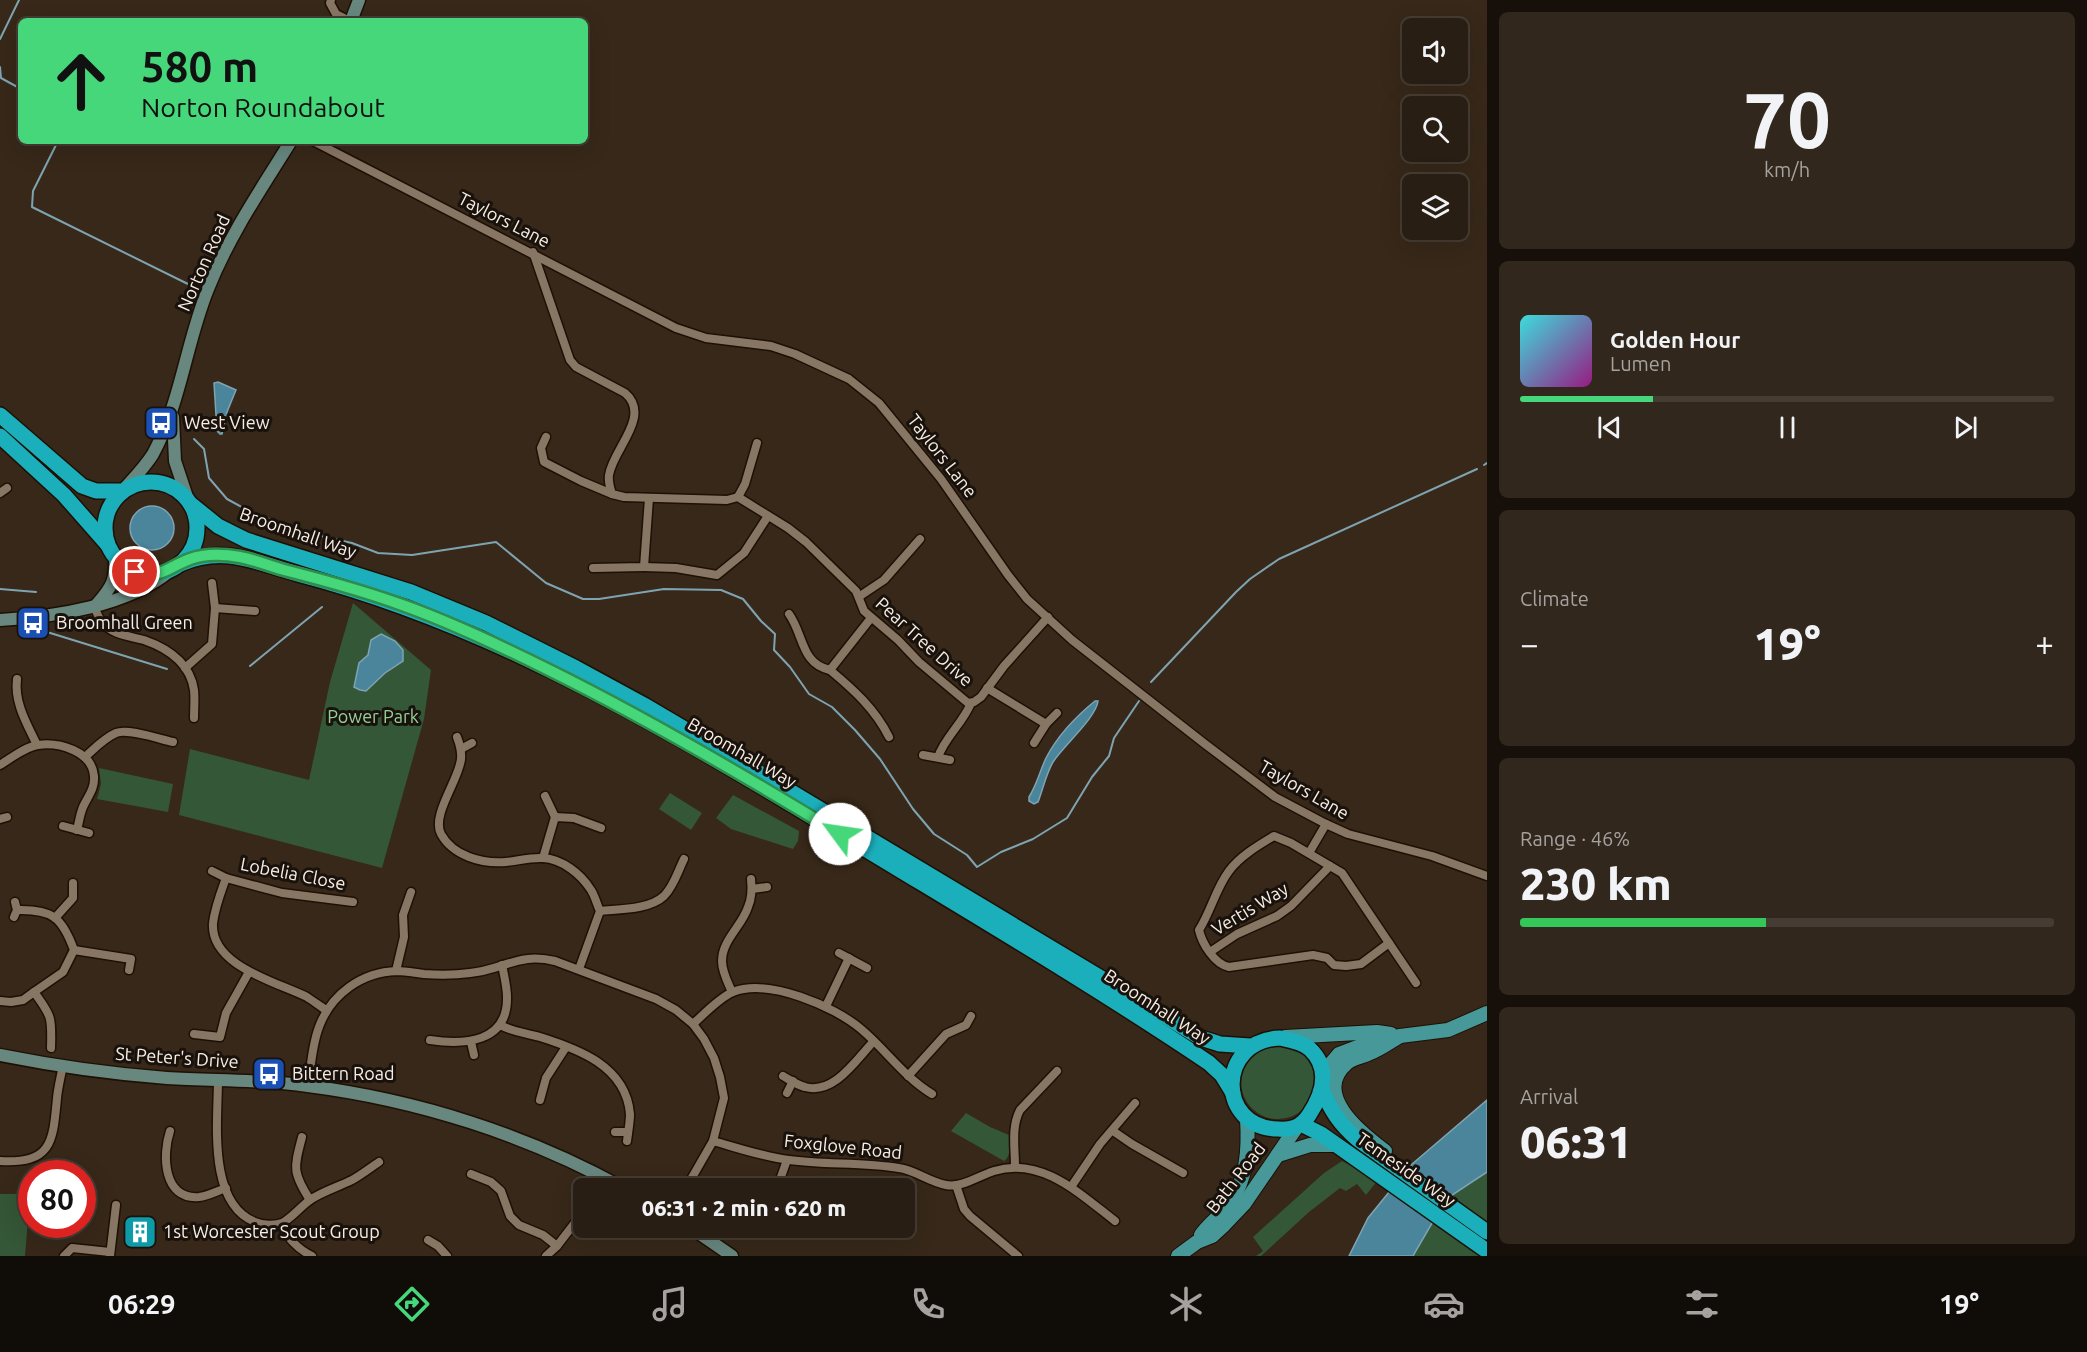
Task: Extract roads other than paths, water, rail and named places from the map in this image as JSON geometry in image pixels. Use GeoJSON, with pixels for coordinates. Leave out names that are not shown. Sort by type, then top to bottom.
{"type":"FeatureCollection","features":[{"type":"Feature","properties":{"kind":"highway"},"geometry":{"type":"LineString","coordinates":[[0,415],[82,486],[96,492],[122,490],[134,485],[157,483],[177,489],[189,501],[196,521],[196,531],[191,547],[175,567],[157,574],[135,572],[120,563],[64,495],[0,436]]}},
{"type":"Feature","properties":{"kind":"highway"},"geometry":{"type":"LineString","coordinates":[[112,552],[106,532],[106,521],[113,500],[122,490]]}},
{"type":"Feature","properties":{"kind":"highway","name":"Broomhall Way"},"geometry":{"type":"LineString","coordinates":[[189,501],[218,526],[246,540],[411,592],[525,642],[664,717],[1201,1038],[1220,1044],[1250,1046]]}},
{"type":"Feature","properties":{"kind":"highway","name":"Broomhall Way"},"geometry":{"type":"LineString","coordinates":[[175,567],[209,554],[241,557],[406,606],[492,641],[667,731],[813,817],[1209,1063],[1222,1075],[1233,1094]]}},
{"type":"Feature","properties":{"kind":"highway"},"geometry":{"type":"LineString","coordinates":[[1280,1038],[1299,1042],[1309,1048],[1323,1073],[1322,1090],[1318,1101],[1298,1126],[1272,1129],[1258,1126],[1247,1119],[1236,1104],[1233,1094],[1233,1074],[1239,1058],[1250,1046],[1268,1039],[1280,1038]]}},
{"type":"Feature","properties":{"kind":"highway","name":"Temeside Way"},"geometry":{"type":"LineString","coordinates":[[1322,1090],[1332,1112],[1341,1124],[1487,1232]]}},
{"type":"Feature","properties":{"kind":"highway","name":"Temeside Way"},"geometry":{"type":"LineString","coordinates":[[1298,1126],[1321,1134],[1487,1251]]}},
{"type":"Feature","properties":{"kind":"main road"},"geometry":{"type":"LineString","coordinates":[[1323,1073],[1339,1054],[1360,1046],[1400,1036],[1448,1030],[1487,1013]]}},
{"type":"Feature","properties":{"kind":"main road"},"geometry":{"type":"LineString","coordinates":[[1280,1038],[1377,1032],[1400,1036]]}},
{"type":"Feature","properties":{"kind":"main road"},"geometry":{"type":"LineString","coordinates":[[1376,1148],[1342,1111],[1335,1094],[1335,1083],[1346,1064],[1400,1036]]}},
{"type":"Feature","properties":{"kind":"main road","name":"Bath Road"},"geometry":{"type":"LineString","coordinates":[[1197,1242],[1230,1203],[1241,1182],[1247,1156],[1247,1119]]}},
{"type":"Feature","properties":{"kind":"main road","name":"Bath Road"},"geometry":{"type":"LineString","coordinates":[[1178,1256],[1197,1242],[1212,1236],[1224,1226],[1244,1204],[1298,1126]]}},
{"type":"Feature","properties":{"kind":"main road"},"geometry":{"type":"LineString","coordinates":[[1278,1155],[1310,1145],[1336,1145]]}},
{"type":"Feature","properties":{"kind":"street"},"geometry":{"type":"LineString","coordinates":[[331,0],[330,3],[336,14],[344,18]]}},
{"type":"Feature","properties":{"kind":"street"},"geometry":{"type":"LineString","coordinates":[[349,18],[359,0]]}},
{"type":"Feature","properties":{"kind":"street","name":"Norton Road"},"geometry":{"type":"LineString","coordinates":[[122,490],[152,456],[172,409],[196,323],[215,273],[235,233],[289,144]]}},
{"type":"Feature","properties":{"kind":"street","name":"Taylors Lane"},"geometry":{"type":"LineString","coordinates":[[319,144],[533,252],[676,328],[706,338],[771,346],[814,362],[849,379],[879,403],[951,492],[1027,599],[1072,640],[1275,796],[1348,834],[1432,856],[1487,876]]}},
{"type":"Feature","properties":{"kind":"street"},"geometry":{"type":"LineString","coordinates":[[533,252],[570,360],[576,367],[625,393],[631,398],[635,408],[634,418],[608,477],[612,494]]}},
{"type":"Feature","properties":{"kind":"street","name":"Norton Road"},"geometry":{"type":"LineString","coordinates":[[172,409],[175,461],[189,501]]}},
{"type":"Feature","properties":{"kind":"street"},"geometry":{"type":"LineString","coordinates":[[546,437],[541,448],[544,462],[612,494],[649,498],[727,500],[738,497],[745,484],[758,443]]}},
{"type":"Feature","properties":{"kind":"street","name":"Pear Tree Drive"},"geometry":{"type":"LineString","coordinates":[[738,497],[807,542],[856,591],[860,596],[864,611],[966,702],[971,703],[981,697],[1004,666],[1048,617]]}},
{"type":"Feature","properties":{"kind":"street"},"geometry":{"type":"LineString","coordinates":[[644,567],[649,498]]}},
{"type":"Feature","properties":{"kind":"street"},"geometry":{"type":"LineString","coordinates":[[593,568],[676,568],[717,575],[744,553],[768,516]]}},
{"type":"Feature","properties":{"kind":"street"},"geometry":{"type":"LineString","coordinates":[[860,596],[884,580],[920,539]]}},
{"type":"Feature","properties":{"kind":"street"},"geometry":{"type":"LineString","coordinates":[[95,605],[113,583],[116,571],[112,552]]}},
{"type":"Feature","properties":{"kind":"street"},"geometry":{"type":"LineString","coordinates":[[0,620],[110,603],[162,578],[175,567]]}},
{"type":"Feature","properties":{"kind":"street"},"geometry":{"type":"LineString","coordinates":[[185,668],[212,644],[215,608],[212,583]]}},
{"type":"Feature","properties":{"kind":"street"},"geometry":{"type":"LineString","coordinates":[[95,605],[103,624],[120,635],[165,649],[178,658],[194,689],[194,718]]}},
{"type":"Feature","properties":{"kind":"street"},"geometry":{"type":"LineString","coordinates":[[215,608],[255,611]]}},
{"type":"Feature","properties":{"kind":"street"},"geometry":{"type":"LineString","coordinates":[[789,614],[802,638],[807,655],[821,668],[830,670],[867,703],[881,721],[889,737]]}},
{"type":"Feature","properties":{"kind":"street"},"geometry":{"type":"LineString","coordinates":[[830,670],[871,618]]}},
{"type":"Feature","properties":{"kind":"street"},"geometry":{"type":"LineString","coordinates":[[17,679],[18,701],[37,745]]}},
{"type":"Feature","properties":{"kind":"street"},"geometry":{"type":"LineString","coordinates":[[987,688],[1046,724]]}},
{"type":"Feature","properties":{"kind":"street"},"geometry":{"type":"LineString","coordinates":[[938,757],[942,745],[964,717],[971,703]]}},
{"type":"Feature","properties":{"kind":"street"},"geometry":{"type":"LineString","coordinates":[[1034,743],[1046,724],[1057,713]]}},
{"type":"Feature","properties":{"kind":"street"},"geometry":{"type":"LineString","coordinates":[[85,757],[103,741],[118,732],[132,732],[173,742]]}},
{"type":"Feature","properties":{"kind":"street"},"geometry":{"type":"LineString","coordinates":[[457,737],[461,749],[461,762],[439,823],[442,835],[456,851],[474,859],[502,862],[543,858],[564,864],[579,875],[592,891],[600,912],[579,969]]}},
{"type":"Feature","properties":{"kind":"street"},"geometry":{"type":"LineString","coordinates":[[461,749],[472,744]]}},
{"type":"Feature","properties":{"kind":"street"},"geometry":{"type":"LineString","coordinates":[[0,765],[37,745],[70,749],[85,757],[93,769],[93,789],[83,806],[77,830]]}},
{"type":"Feature","properties":{"kind":"street"},"geometry":{"type":"LineString","coordinates":[[923,755],[950,760]]}},
{"type":"Feature","properties":{"kind":"street"},"geometry":{"type":"LineString","coordinates":[[543,858],[555,817],[545,796]]}},
{"type":"Feature","properties":{"kind":"street"},"geometry":{"type":"LineString","coordinates":[[555,817],[574,818],[601,828]]}},
{"type":"Feature","properties":{"kind":"street"},"geometry":{"type":"LineString","coordinates":[[1309,854],[1326,824]]}},
{"type":"Feature","properties":{"kind":"street"},"geometry":{"type":"LineString","coordinates":[[63,826],[88,833]]}},
{"type":"Feature","properties":{"kind":"street"},"geometry":{"type":"LineString","coordinates":[[1389,943],[1361,964],[1334,965],[1327,958],[1313,955],[1229,967],[1218,962],[1201,940],[1199,930],[1229,870],[1274,836],[1291,843],[1342,873],[1416,983]]}},
{"type":"Feature","properties":{"kind":"street"},"geometry":{"type":"LineString","coordinates":[[600,912],[637,906],[662,898],[671,887],[684,859]]}},
{"type":"Feature","properties":{"kind":"street","name":"Vertis Way"},"geometry":{"type":"LineString","coordinates":[[1210,952],[1237,934],[1277,916],[1291,906],[1330,866]]}},
{"type":"Feature","properties":{"kind":"street","name":"Lobelia Close"},"geometry":{"type":"LineString","coordinates":[[212,871],[226,878],[282,893],[353,902]]}},
{"type":"Feature","properties":{"kind":"street","name":"Lobelia Close"},"geometry":{"type":"LineString","coordinates":[[226,878],[217,903],[213,925],[216,942],[227,955],[249,972],[308,998],[326,1010]]}},
{"type":"Feature","properties":{"kind":"street"},"geometry":{"type":"LineString","coordinates":[[732,992],[722,963],[723,953],[748,907],[752,889],[751,879]]}},
{"type":"Feature","properties":{"kind":"street"},"geometry":{"type":"LineString","coordinates":[[55,918],[73,898],[73,883]]}},
{"type":"Feature","properties":{"kind":"street"},"geometry":{"type":"LineString","coordinates":[[752,889],[767,887]]}},
{"type":"Feature","properties":{"kind":"street"},"geometry":{"type":"LineString","coordinates":[[396,971],[404,937],[403,915],[411,892]]}},
{"type":"Feature","properties":{"kind":"street"},"geometry":{"type":"LineString","coordinates":[[0,1001],[23,1000],[63,972],[74,950],[68,934],[47,912],[16,910]]}},
{"type":"Feature","properties":{"kind":"street"},"geometry":{"type":"LineString","coordinates":[[74,950],[131,958],[129,970]]}},
{"type":"Feature","properties":{"kind":"street"},"geometry":{"type":"LineString","coordinates":[[839,953],[867,968]]}},
{"type":"Feature","properties":{"kind":"street"},"geometry":{"type":"LineString","coordinates":[[308,1086],[313,1045],[319,1026],[326,1010],[350,986],[369,976],[396,971],[454,975],[479,972],[518,959],[541,957],[656,999],[676,1010],[693,1024],[714,1058],[724,1098],[714,1141],[692,1178]]}},
{"type":"Feature","properties":{"kind":"street"},"geometry":{"type":"LineString","coordinates":[[826,1006],[849,958]]}},
{"type":"Feature","properties":{"kind":"street"},"geometry":{"type":"LineString","coordinates":[[430,1040],[471,1042],[500,1025],[506,1009],[507,996],[502,964]]}},
{"type":"Feature","properties":{"kind":"street"},"geometry":{"type":"LineString","coordinates":[[194,1034],[220,1037],[226,1013],[249,972]]}},
{"type":"Feature","properties":{"kind":"street"},"geometry":{"type":"LineString","coordinates":[[693,1024],[732,992],[774,991],[803,997],[826,1006],[861,1029],[917,1085],[932,1094]]}},
{"type":"Feature","properties":{"kind":"street"},"geometry":{"type":"LineString","coordinates":[[34,992],[52,1020],[51,1047]]}},
{"type":"Feature","properties":{"kind":"street"},"geometry":{"type":"LineString","coordinates":[[908,1076],[946,1034],[966,1025],[971,1016]]}},
{"type":"Feature","properties":{"kind":"street"},"geometry":{"type":"LineString","coordinates":[[500,1025],[596,1059],[612,1074],[625,1094],[630,1114],[627,1137],[615,1132]]}},
{"type":"Feature","properties":{"kind":"street"},"geometry":{"type":"LineString","coordinates":[[966,1025],[974,1034]]}},
{"type":"Feature","properties":{"kind":"street"},"geometry":{"type":"LineString","coordinates":[[471,1042],[474,1054]]}},
{"type":"Feature","properties":{"kind":"street"},"geometry":{"type":"LineString","coordinates":[[783,1076],[805,1087],[822,1087],[831,1084],[873,1042]]}},
{"type":"Feature","properties":{"kind":"street"},"geometry":{"type":"LineString","coordinates":[[540,1100],[546,1078],[566,1047]]}},
{"type":"Feature","properties":{"kind":"street","name":"St Peter's Drive"},"geometry":{"type":"LineString","coordinates":[[0,1055],[169,1078],[219,1079],[308,1086],[373,1096],[492,1130],[605,1178]]}},
{"type":"Feature","properties":{"kind":"street"},"geometry":{"type":"LineString","coordinates":[[0,1161],[30,1160],[50,1143],[56,1128],[57,1095],[63,1065]]}},
{"type":"Feature","properties":{"kind":"street"},"geometry":{"type":"LineString","coordinates":[[1015,1167],[1017,1116],[1057,1071]]}},
{"type":"Feature","properties":{"kind":"street"},"geometry":{"type":"LineString","coordinates":[[219,1079],[219,1168],[235,1207],[248,1220],[261,1225],[280,1224],[310,1200],[353,1179],[379,1162]]}},
{"type":"Feature","properties":{"kind":"street"},"geometry":{"type":"LineString","coordinates":[[787,1093],[793,1081]]}},
{"type":"Feature","properties":{"kind":"street"},"geometry":{"type":"LineString","coordinates":[[1071,1187],[1100,1144],[1135,1103]]}},
{"type":"Feature","properties":{"kind":"street"},"geometry":{"type":"LineString","coordinates":[[170,1131],[166,1143],[166,1171],[176,1189],[186,1195],[201,1197],[226,1188]]}},
{"type":"Feature","properties":{"kind":"street"},"geometry":{"type":"LineString","coordinates":[[1113,1131],[1183,1173]]}},
{"type":"Feature","properties":{"kind":"street"},"geometry":{"type":"LineString","coordinates":[[302,1137],[295,1171],[310,1200]]}},
{"type":"Feature","properties":{"kind":"street","name":"Foxglove Road"},"geometry":{"type":"LineString","coordinates":[[714,1141],[788,1160],[903,1168],[934,1181],[956,1185]]}},
{"type":"Feature","properties":{"kind":"street"},"geometry":{"type":"LineString","coordinates":[[781,1178],[788,1160]]}},
{"type":"Feature","properties":{"kind":"street"},"geometry":{"type":"LineString","coordinates":[[1018,1256],[970,1216],[964,1209],[956,1185],[994,1171],[1015,1167],[1030,1168],[1053,1176],[1071,1187],[1114,1221]]}},
{"type":"Feature","properties":{"kind":"street"},"geometry":{"type":"LineString","coordinates":[[471,1174],[491,1182],[501,1191],[510,1216],[519,1225],[543,1235],[557,1246]]}},
{"type":"Feature","properties":{"kind":"street"},"geometry":{"type":"LineString","coordinates":[[597,1178],[598,1174]]}},
{"type":"Feature","properties":{"kind":"street"},"geometry":{"type":"LineString","coordinates":[[64,1256],[72,1248],[110,1254],[116,1205]]}},
{"type":"Feature","properties":{"kind":"street"},"geometry":{"type":"LineString","coordinates":[[1091,1216],[1097,1208]]}},
{"type":"Feature","properties":{"kind":"street"},"geometry":{"type":"LineString","coordinates":[[280,1224],[289,1240],[300,1250],[312,1256]]}},
{"type":"Feature","properties":{"kind":"street"},"geometry":{"type":"LineString","coordinates":[[546,1256],[573,1225]]}},
{"type":"Feature","properties":{"kind":"street"},"geometry":{"type":"LineString","coordinates":[[705,1238],[729,1255]]}},
{"type":"Feature","properties":{"kind":"street"},"geometry":{"type":"LineString","coordinates":[[428,1240],[438,1246],[447,1256]]}},
{"type":"Feature","properties":{"kind":"water"},"geometry":{"type":"Polygon","coordinates":[[[218,382],[236,390],[227,412],[222,434],[217,431],[214,383],[218,382]]]}},
{"type":"Feature","properties":{"kind":"water"},"geometry":{"type":"Polygon","coordinates":[[[152,506],[161,507],[168,512],[173,519],[173,537],[168,544],[161,549],[152,550],[143,549],[136,544],[131,537],[130,528],[131,519],[136,512],[143,507],[152,506]]]}},
{"type":"Feature","properties":{"kind":"water"},"geometry":{"type":"Polygon","coordinates":[[[381,634],[395,641],[403,650],[403,661],[385,673],[366,691],[360,690],[354,687],[359,663],[368,655],[371,640],[381,634]]]}},
{"type":"Feature","properties":{"kind":"water"},"geometry":{"type":"Polygon","coordinates":[[[1095,701],[1098,701],[1092,715],[1053,762],[1038,802],[1034,804],[1029,801],[1046,758],[1061,734],[1095,701]]]}},
{"type":"Feature","properties":{"kind":"water"},"geometry":{"type":"Polygon","coordinates":[[[1487,1100],[1487,1172],[1446,1199],[1413,1256],[1349,1256],[1368,1218],[1411,1165],[1487,1100]]]}},
{"type":"Feature","properties":{"kind":"waterway"},"geometry":{"type":"LineString","coordinates":[[0,39],[19,0]]}},
{"type":"Feature","properties":{"kind":"waterway"},"geometry":{"type":"LineString","coordinates":[[0,67],[1,78],[18,87]]}},
{"type":"Feature","properties":{"kind":"waterway"},"geometry":{"type":"LineString","coordinates":[[56,144],[33,191],[32,207],[194,287]]}},
{"type":"Feature","properties":{"kind":"waterway"},"geometry":{"type":"LineString","coordinates":[[194,439],[204,449],[209,478],[227,499],[249,511],[299,531],[352,543],[378,553],[412,555],[496,542],[546,583],[583,599],[599,599],[664,589],[721,590],[743,599],[775,634],[774,650],[790,667],[809,694],[832,707],[855,730],[880,759],[913,809],[934,834],[967,855],[977,867],[1001,852],[1033,839],[1067,818],[1092,777],[1109,756],[1114,738],[1139,701]]}},
{"type":"Feature","properties":{"kind":"waterway"},"geometry":{"type":"LineString","coordinates":[[1151,682],[1236,592],[1279,559],[1477,469]]}},
{"type":"Feature","properties":{"kind":"waterway"},"geometry":{"type":"LineString","coordinates":[[0,589],[36,592]]}},
{"type":"Feature","properties":{"kind":"waterway"},"geometry":{"type":"LineString","coordinates":[[250,666],[322,607]]}},
{"type":"Feature","properties":{"kind":"waterway"},"geometry":{"type":"LineString","coordinates":[[47,632],[167,669]]}},
{"type":"Feature","properties":{"kind":"place","name":"West View"},"geometry":{"type":"Point","coordinates":[161,423]}},
{"type":"Feature","properties":{"kind":"place","name":"Broomhall Green"},"geometry":{"type":"Point","coordinates":[33,623]}},
{"type":"Feature","properties":{"kind":"place","name":"Bittern Road"},"geometry":{"type":"Point","coordinates":[269,1074]}},
{"type":"Feature","properties":{"kind":"place","name":"1st Worcester Scout Group"},"geometry":{"type":"Point","coordinates":[140,1232]}},
{"type":"Feature","properties":{"kind":"park label","name":"Power Park"},"geometry":{"type":"Point","coordinates":[373,717]}}]}
